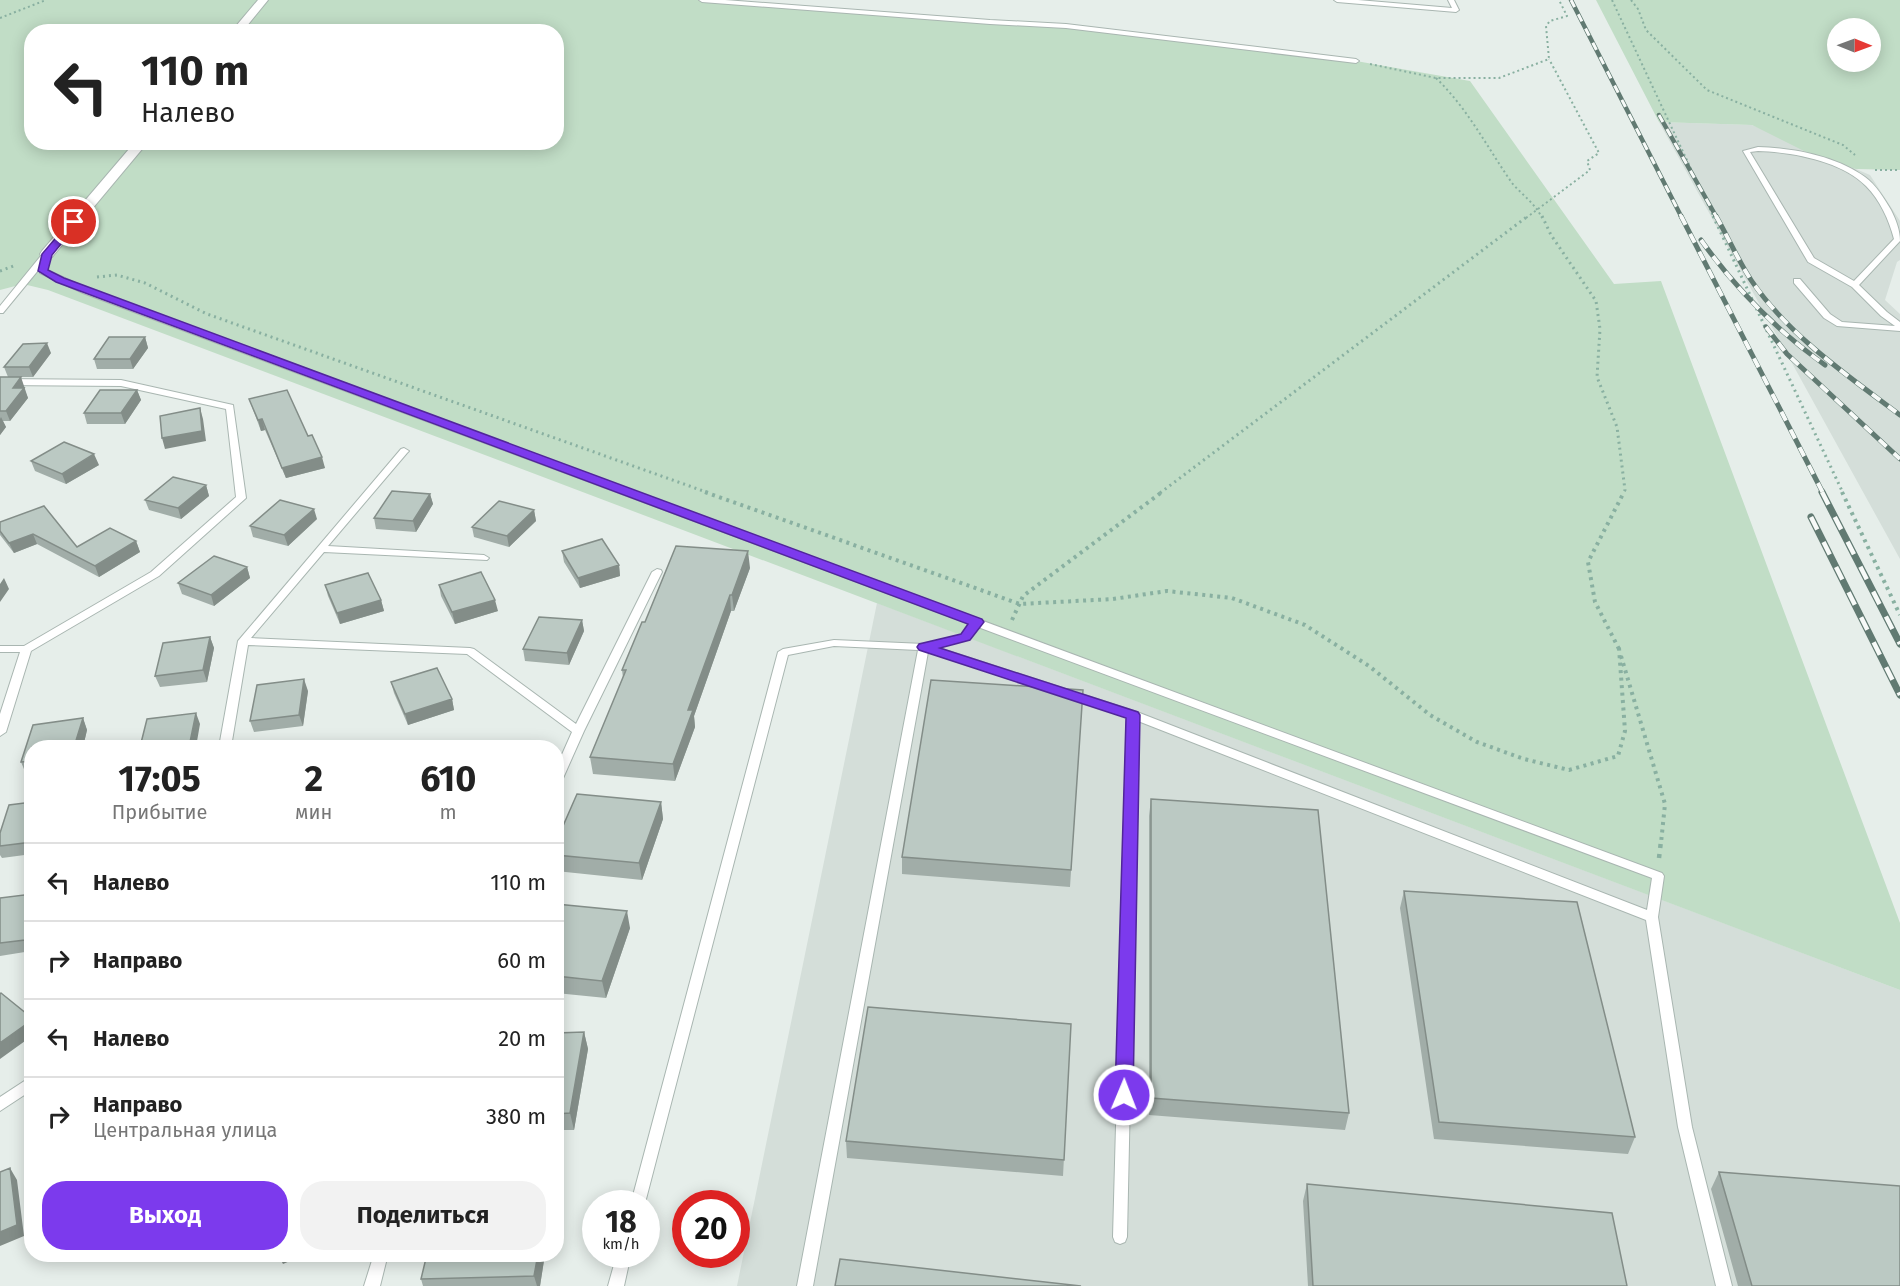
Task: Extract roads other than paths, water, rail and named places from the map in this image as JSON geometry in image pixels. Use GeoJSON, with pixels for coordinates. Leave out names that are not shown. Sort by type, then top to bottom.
{"type":"FeatureCollection","features":[{"type":"Feature","properties":{"kind":"street"},"geometry":{"type":"LineString","coordinates":[[243,24],[263,0]]}},
{"type":"Feature","properties":{"kind":"street"},"geometry":{"type":"LineString","coordinates":[[47,254],[135,150]]}},
{"type":"Feature","properties":{"kind":"lane"},"geometry":{"type":"LineString","coordinates":[[702,0],[1066,26],[1356,61]]}},
{"type":"Feature","properties":{"kind":"lane"},"geometry":{"type":"LineString","coordinates":[[1337,0],[1456,10],[1451,0]]}},
{"type":"Feature","properties":{"kind":"lane"},"geometry":{"type":"LineString","coordinates":[[1855,285],[1898,239],[1885,206],[1864,179],[1831,163],[1811,157],[1761,150],[1746,152],[1811,260],[1855,285],[1900,327]]}},
{"type":"Feature","properties":{"kind":"lane"},"geometry":{"type":"LineString","coordinates":[[0,311],[47,254]]}},
{"type":"Feature","properties":{"kind":"lane"},"geometry":{"type":"LineString","coordinates":[[47,254],[43,271],[86,291],[1658,876],[1652,917],[1685,1127],[1724,1286]]}},
{"type":"Feature","properties":{"kind":"lane"},"geometry":{"type":"LineString","coordinates":[[1797,281],[1827,316],[1840,324],[1900,327]]}},
{"type":"Feature","properties":{"kind":"lane"},"geometry":{"type":"LineString","coordinates":[[0,303],[9,300]]}},
{"type":"Feature","properties":{"kind":"lane"},"geometry":{"type":"LineString","coordinates":[[0,382],[121,383],[230,406],[241,498],[154,574],[26,649],[0,649]]}},
{"type":"Feature","properties":{"kind":"lane"},"geometry":{"type":"LineString","coordinates":[[226,740],[243,641],[323,549],[404,450]]}},
{"type":"Feature","properties":{"kind":"lane"},"geometry":{"type":"LineString","coordinates":[[323,549],[484,558]]}},
{"type":"Feature","properties":{"kind":"lane"},"geometry":{"type":"LineString","coordinates":[[564,763],[657,572]]}},
{"type":"Feature","properties":{"kind":"lane"},"geometry":{"type":"LineString","coordinates":[[924,647],[965,637],[977,622]]}},
{"type":"Feature","properties":{"kind":"lane"},"geometry":{"type":"LineString","coordinates":[[243,641],[470,651],[578,731]]}},
{"type":"Feature","properties":{"kind":"lane"},"geometry":{"type":"LineString","coordinates":[[641,1190],[783,652],[834,643],[924,647],[1133,715],[1652,917]]}},
{"type":"Feature","properties":{"kind":"lane"},"geometry":{"type":"LineString","coordinates":[[805,1286],[924,647]]}},
{"type":"Feature","properties":{"kind":"lane"},"geometry":{"type":"LineString","coordinates":[[0,732],[26,649]]}},
{"type":"Feature","properties":{"kind":"lane"},"geometry":{"type":"LineString","coordinates":[[1120,1237],[1133,715]]}},
{"type":"Feature","properties":{"kind":"lane"},"geometry":{"type":"LineString","coordinates":[[0,1105],[24,1088]]}},
{"type":"Feature","properties":{"kind":"lane"},"geometry":{"type":"LineString","coordinates":[[372,1286],[379,1262]]}},
{"type":"Feature","properties":{"kind":"lane"},"geometry":{"type":"LineString","coordinates":[[616,1286],[620,1268]]}},
{"type":"Feature","properties":{"kind":"railway"},"geometry":{"type":"LineString","coordinates":[[1571,0],[1682,218]]}},
{"type":"Feature","properties":{"kind":"railway"},"geometry":{"type":"LineString","coordinates":[[1659,115],[1717,218]]}},
{"type":"Feature","properties":{"kind":"railway"},"geometry":{"type":"LineString","coordinates":[[1681,216],[1823,493]]}},
{"type":"Feature","properties":{"kind":"railway"},"geometry":{"type":"LineString","coordinates":[[1716,216],[1751,280],[1783,319],[1820,354],[1900,415]]}},
{"type":"Feature","properties":{"kind":"railway"},"geometry":{"type":"LineString","coordinates":[[1701,240],[1758,308],[1790,338],[1825,365]]}},
{"type":"Feature","properties":{"kind":"railway"},"geometry":{"type":"LineString","coordinates":[[1766,327],[1787,354],[1900,459]]}},
{"type":"Feature","properties":{"kind":"railway"},"geometry":{"type":"LineString","coordinates":[[1822,492],[1900,644]]}},
{"type":"Feature","properties":{"kind":"railway"},"geometry":{"type":"LineString","coordinates":[[1811,517],[1900,695]]}}]}
